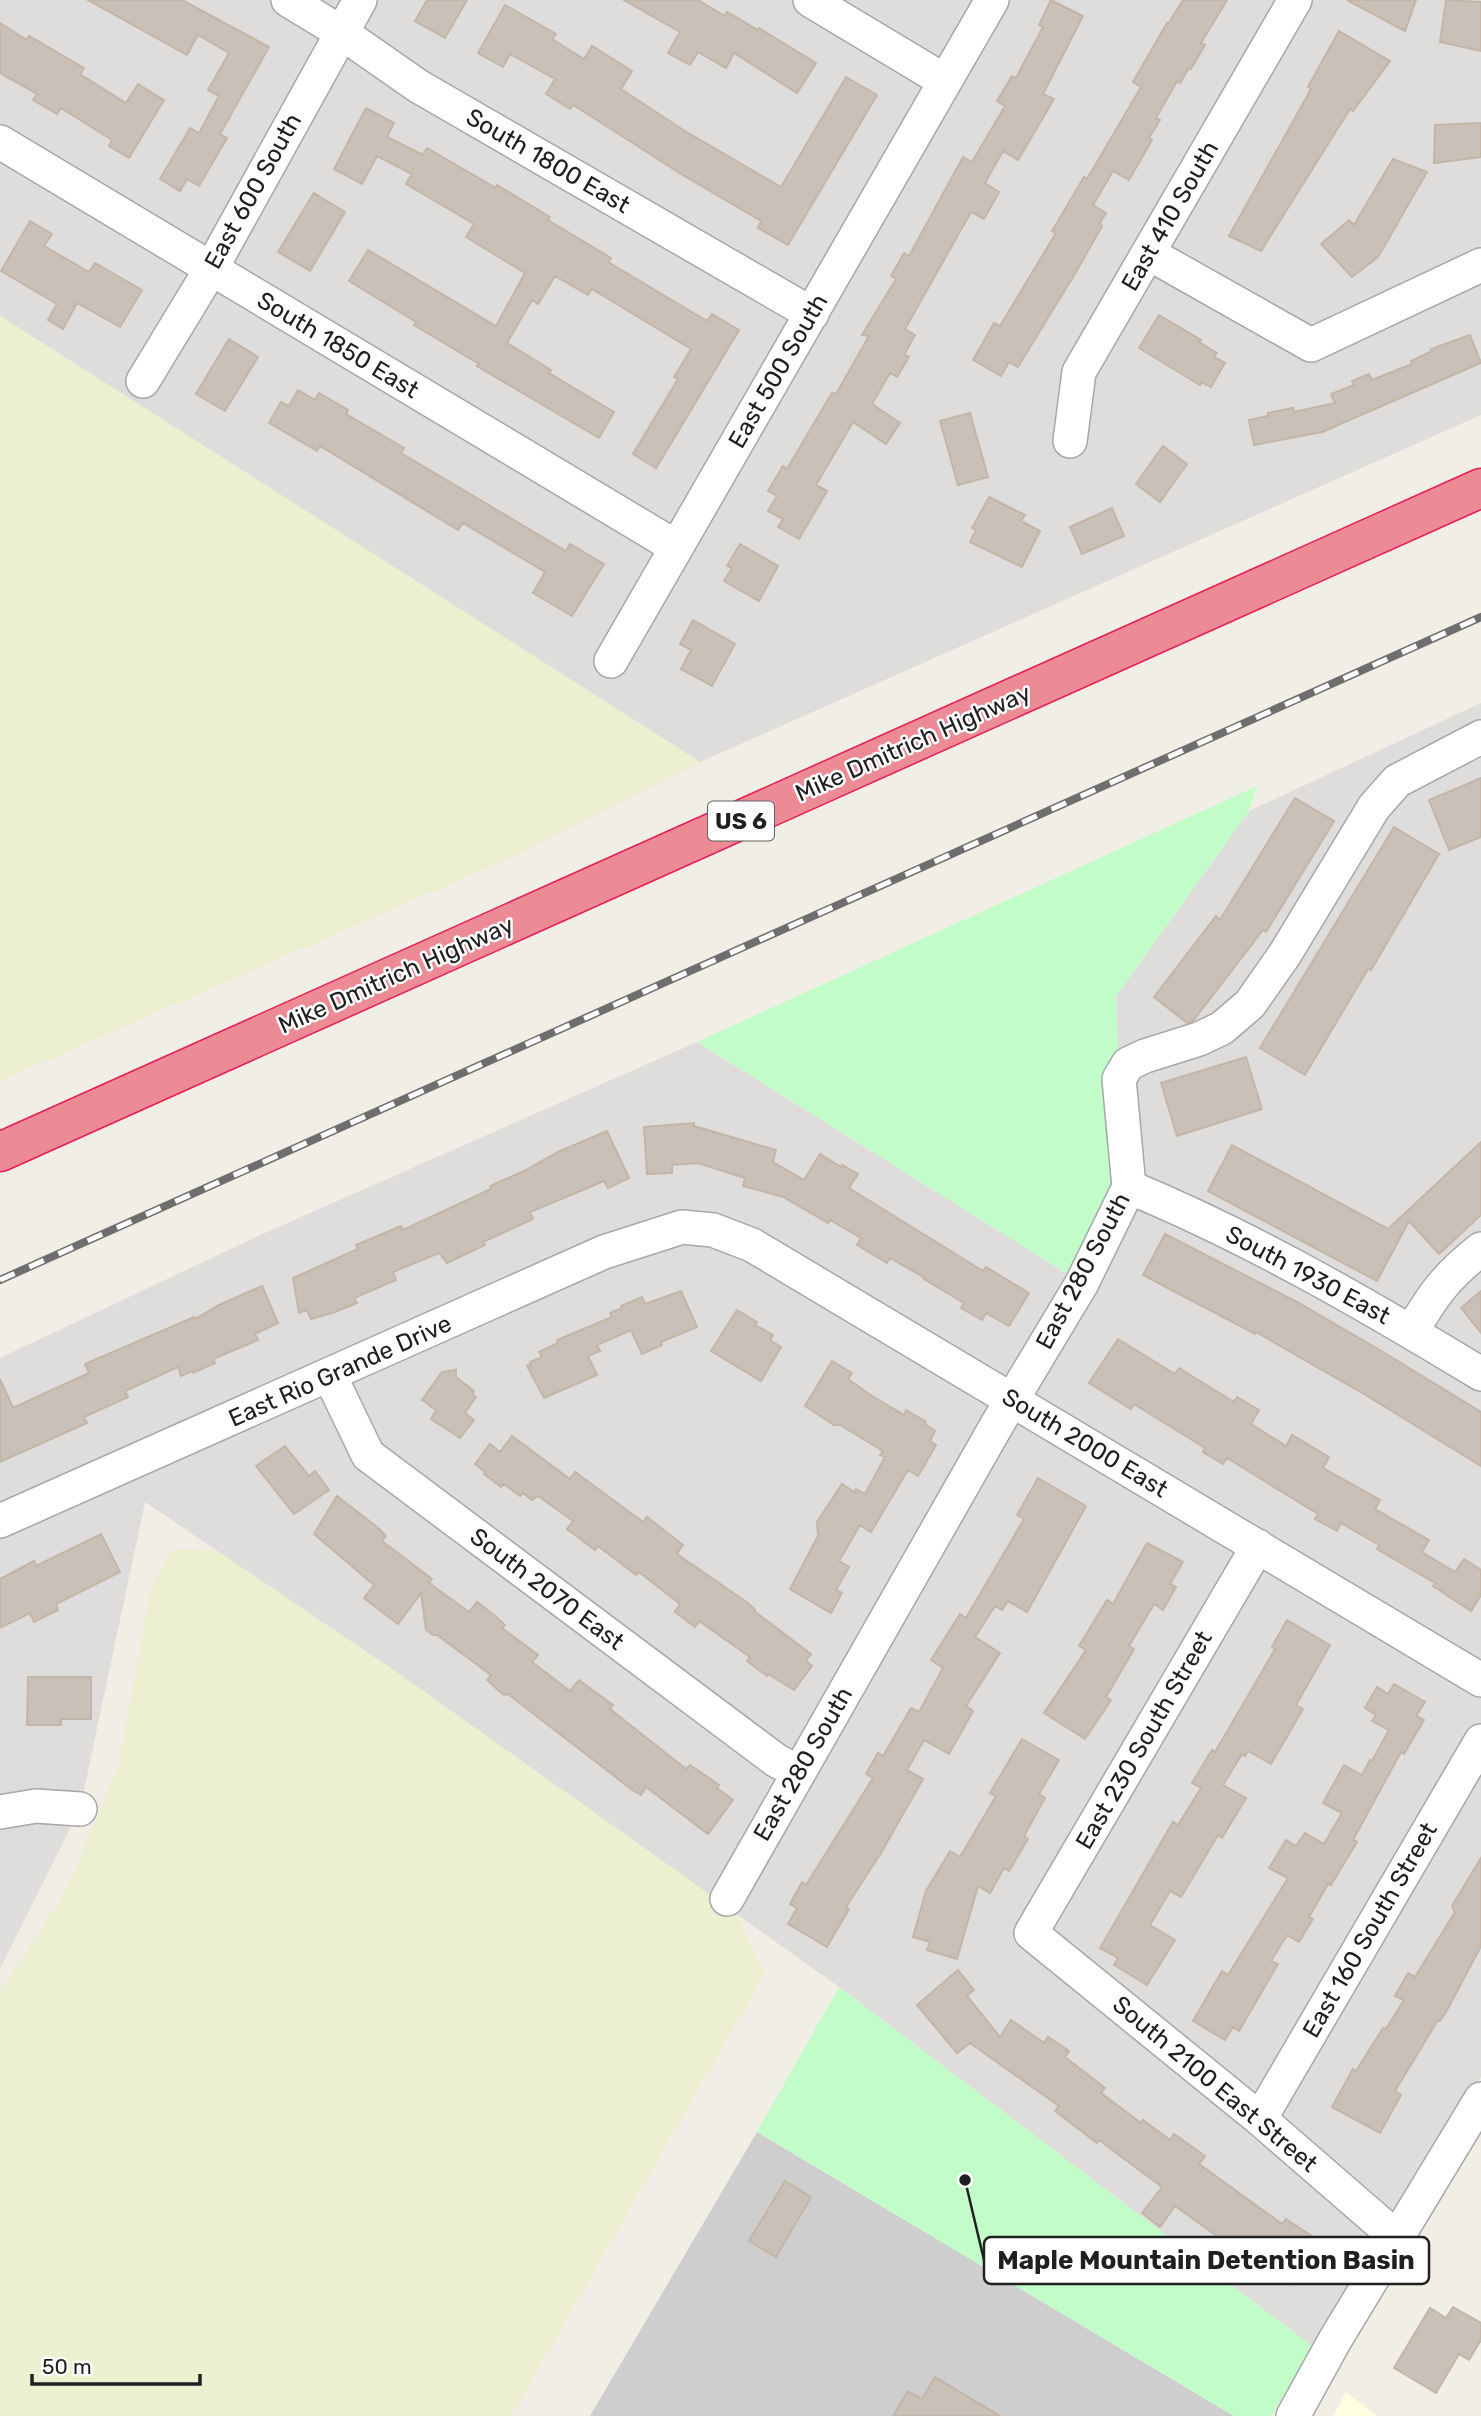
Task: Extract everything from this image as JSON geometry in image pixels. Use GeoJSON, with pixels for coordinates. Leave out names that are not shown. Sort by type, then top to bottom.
{"type":"FeatureCollection","features":[{"type":"Feature","properties":{"kind":"highway","name":"Mike Dmitrich Highway"},"geometry":{"type":"LineString","coordinates":[[0,1152],[1481,488]]}},
{"type":"Feature","properties":{"kind":"street","name":"South 1800 East"},"geometry":{"type":"LineString","coordinates":[[288,0],[342,33],[418,86],[812,314]]}},
{"type":"Feature","properties":{"kind":"street","name":"East 600 South"},"geometry":{"type":"LineString","coordinates":[[143,381],[211,269],[360,0]]}},
{"type":"Feature","properties":{"kind":"street"},"geometry":{"type":"LineString","coordinates":[[810,0],[945,81]]}},
{"type":"Feature","properties":{"kind":"street","name":"East 500 South"},"geometry":{"type":"LineString","coordinates":[[611,661],[992,0]]}},
{"type":"Feature","properties":{"kind":"street","name":"East 410 South"},"geometry":{"type":"LineString","coordinates":[[1070,440],[1079,372],[1295,0]]}},
{"type":"Feature","properties":{"kind":"street","name":"South 1850 East"},"geometry":{"type":"LineString","coordinates":[[0,142],[676,547]]}},
{"type":"Feature","properties":{"kind":"street"},"geometry":{"type":"LineString","coordinates":[[1148,253],[1311,345],[1481,265]]}},
{"type":"Feature","properties":{"kind":"street","name":"East 280 South"},"geometry":{"type":"LineString","coordinates":[[727,1899],[1012,1400],[1082,1283],[1129,1187],[1119,1079],[1128,1064],[1222,1028],[1250,1004],[1285,954],[1374,807],[1396,781],[1481,737]]}},
{"type":"Feature","properties":{"kind":"street","name":"South 1930 East"},"geometry":{"type":"LineString","coordinates":[[1129,1187],[1213,1224],[1412,1331],[1481,1374]]}},
{"type":"Feature","properties":{"kind":"street","name":"South 2000 East"},"geometry":{"type":"LineString","coordinates":[[682,1227],[713,1230],[752,1245],[1481,1680]]}},
{"type":"Feature","properties":{"kind":"street","name":"East Rio Grande Drive"},"geometry":{"type":"LineString","coordinates":[[0,1521],[604,1252],[682,1227]]}},
{"type":"Feature","properties":{"kind":"street"},"geometry":{"type":"LineString","coordinates":[[1412,1331],[1434,1293],[1459,1266],[1481,1249]]}},
{"type":"Feature","properties":{"kind":"street","name":"South 2070 East"},"geometry":{"type":"LineString","coordinates":[[330,1376],[368,1455],[766,1752],[799,1772]]}},
{"type":"Feature","properties":{"kind":"street","name":"East 230 South Street"},"geometry":{"type":"LineString","coordinates":[[1031,1933],[1258,1546]]}},
{"type":"Feature","properties":{"kind":"street","name":"East 160 South Street"},"geometry":{"type":"LineString","coordinates":[[1259,2119],[1481,1741]]}},
{"type":"Feature","properties":{"kind":"street"},"geometry":{"type":"LineString","coordinates":[[0,1812],[36,1806],[80,1809]]}},
{"type":"Feature","properties":{"kind":"street","name":"South 2100 East Street"},"geometry":{"type":"LineString","coordinates":[[1031,1933],[1259,2119],[1396,2237]]}},
{"type":"Feature","properties":{"kind":"street"},"geometry":{"type":"LineString","coordinates":[[1293,2416],[1396,2237],[1479,2107]]}},
{"type":"Feature","properties":{"kind":"shaded area"},"geometry":{"type":"Polygon","coordinates":[[[0,0],[1481,0],[1481,415],[700,762],[0,316],[0,0]]]}},
{"type":"Feature","properties":{"kind":"shaded area"},"geometry":{"type":"Polygon","coordinates":[[[0,316],[700,762],[516,855],[0,1081],[0,316]]]}},
{"type":"Feature","properties":{"kind":"shaded area"},"geometry":{"type":"Polygon","coordinates":[[[1481,703],[1481,2077],[1312,2346],[839,1987],[405,1678],[145,1502],[80,1809],[0,1969],[0,1358],[258,1236],[697,1042],[1082,1283],[1119,1079],[1116,996],[1249,811],[1481,703]]]}},
{"type":"Feature","properties":{"kind":"shaded area"},"geometry":{"type":"Polygon","coordinates":[[[174,1549],[217,1551],[405,1678],[737,1914],[764,1974],[511,2416],[0,2416],[0,1991],[65,1893],[118,1768],[152,1584],[174,1549]]]}},
{"type":"Feature","properties":{"kind":"shaded area"},"geometry":{"type":"Polygon","coordinates":[[[757,2132],[1234,2416],[590,2416],[757,2132]]]}},
{"type":"Feature","properties":{"kind":"shaded area"},"geometry":{"type":"Polygon","coordinates":[[[1346,2392],[1377,2416],[1333,2416],[1346,2392]]]}},
{"type":"Feature","properties":{"kind":"green space"},"geometry":{"type":"Polygon","coordinates":[[[1257,786],[1249,811],[1116,996],[1119,1079],[1129,1187],[1082,1283],[697,1042],[1257,786]]]}},
{"type":"Feature","properties":{"kind":"green space"},"geometry":{"type":"Polygon","coordinates":[[[839,1987],[1312,2346],[1271,2416],[1234,2416],[757,2132],[839,1987]]]}},
{"type":"Feature","properties":{"kind":"building"},"geometry":{"type":"Polygon","coordinates":[[[88,0],[182,0],[269,47],[220,134],[227,138],[199,186],[187,179],[180,191],[160,179],[190,128],[199,133],[219,96],[208,90],[229,53],[198,35],[187,55],[88,0]]]}},
{"type":"Feature","properties":{"kind":"building"},"geometry":{"type":"Polygon","coordinates":[[[427,0],[467,0],[445,38],[415,21],[427,0]]]}},
{"type":"Feature","properties":{"kind":"building"},"geometry":{"type":"Polygon","coordinates":[[[624,0],[698,0],[725,16],[727,12],[758,30],[759,28],[816,63],[797,93],[734,53],[726,68],[698,52],[690,65],[668,53],[680,32],[624,0]]]}},
{"type":"Feature","properties":{"kind":"building"},"geometry":{"type":"Polygon","coordinates":[[[1051,0],[1083,16],[1043,94],[1054,99],[1018,160],[1003,151],[985,183],[999,192],[984,219],[971,212],[905,329],[915,335],[904,355],[909,357],[897,377],[890,373],[872,404],[900,423],[886,444],[853,422],[816,485],[827,491],[799,539],[778,527],[783,519],[768,511],[777,496],[768,491],[783,466],[787,469],[832,393],[836,394],[869,336],[862,335],[896,279],[891,276],[904,253],[909,256],[963,157],[972,162],[1005,106],[997,101],[1012,76],[1016,78],[1043,27],[1039,25],[1051,0]]]}},
{"type":"Feature","properties":{"kind":"building"},"geometry":{"type":"Polygon","coordinates":[[[1183,0],[1227,0],[1201,43],[1205,45],[1191,69],[1189,68],[1180,83],[1177,81],[1156,118],[1160,120],[1149,138],[1152,140],[1129,180],[1113,171],[1093,205],[1106,213],[1100,223],[1102,226],[1076,272],[1018,367],[1009,362],[1001,376],[973,360],[994,323],[1000,326],[1056,233],[1052,231],[1084,177],[1087,179],[1141,87],[1133,82],[1183,0]]]}},
{"type":"Feature","properties":{"kind":"building"},"geometry":{"type":"Polygon","coordinates":[[[1347,0],[1416,0],[1405,31],[1347,0]]]}},
{"type":"Feature","properties":{"kind":"building"},"geometry":{"type":"Polygon","coordinates":[[[1446,0],[1481,2],[1481,51],[1440,42],[1446,0]]]}},
{"type":"Feature","properties":{"kind":"building"},"geometry":{"type":"Polygon","coordinates":[[[505,5],[556,34],[552,39],[584,59],[592,46],[632,71],[621,89],[685,131],[781,187],[846,77],[877,95],[788,245],[758,228],[761,221],[573,105],[570,109],[546,94],[555,79],[510,54],[503,67],[478,53],[505,5]]]}},
{"type":"Feature","properties":{"kind":"building"},"geometry":{"type":"Polygon","coordinates":[[[0,23],[27,40],[29,36],[84,68],[80,74],[126,103],[138,84],[164,100],[129,158],[109,146],[112,140],[61,108],[57,114],[33,100],[37,94],[0,73],[0,23]]]}},
{"type":"Feature","properties":{"kind":"building"},"geometry":{"type":"Polygon","coordinates":[[[1339,31],[1390,61],[1353,111],[1350,109],[1261,251],[1229,236],[1311,89],[1308,87],[1339,31]]]}},
{"type":"Feature","properties":{"kind":"building"},"geometry":{"type":"Polygon","coordinates":[[[366,108],[394,123],[387,137],[423,155],[427,148],[496,188],[497,185],[611,258],[608,262],[707,321],[712,314],[739,330],[656,468],[633,454],[678,379],[674,377],[691,349],[592,289],[588,295],[555,276],[538,304],[532,300],[507,343],[551,370],[549,373],[614,412],[599,438],[477,366],[479,364],[414,325],[416,322],[349,281],[368,250],[496,326],[525,273],[466,237],[474,224],[406,184],[412,174],[377,156],[362,184],[334,169],[366,108]]]}},
{"type":"Feature","properties":{"kind":"building"},"geometry":{"type":"Polygon","coordinates":[[[1481,123],[1481,157],[1434,163],[1435,125],[1481,123]]]}},
{"type":"Feature","properties":{"kind":"building"},"geometry":{"type":"Polygon","coordinates":[[[1393,159],[1427,172],[1378,257],[1352,277],[1321,244],[1349,220],[1354,225],[1393,159]]]}},
{"type":"Feature","properties":{"kind":"building"},"geometry":{"type":"Polygon","coordinates":[[[314,193],[345,212],[310,271],[278,252],[314,193]]]}},
{"type":"Feature","properties":{"kind":"building"},"geometry":{"type":"Polygon","coordinates":[[[30,221],[52,234],[44,246],[89,272],[95,263],[142,290],[120,327],[77,303],[63,329],[48,320],[57,304],[1,271],[30,221]]]}},
{"type":"Feature","properties":{"kind":"building"},"geometry":{"type":"Polygon","coordinates":[[[1159,315],[1201,340],[1199,342],[1217,353],[1214,357],[1225,363],[1211,387],[1201,382],[1200,385],[1139,348],[1159,315]]]}},
{"type":"Feature","properties":{"kind":"building"},"geometry":{"type":"Polygon","coordinates":[[[1470,335],[1481,363],[1322,432],[1254,445],[1249,420],[1293,408],[1294,412],[1335,403],[1331,394],[1354,385],[1352,381],[1369,374],[1372,380],[1412,364],[1411,361],[1432,351],[1431,349],[1470,335]]]}},
{"type":"Feature","properties":{"kind":"building"},"geometry":{"type":"Polygon","coordinates":[[[229,339],[258,357],[225,411],[196,394],[229,339]]]}},
{"type":"Feature","properties":{"kind":"building"},"geometry":{"type":"Polygon","coordinates":[[[298,390],[315,400],[319,393],[348,410],[346,414],[404,448],[401,453],[566,551],[570,544],[604,564],[572,616],[533,593],[545,572],[463,523],[458,530],[320,446],[317,451],[269,423],[281,402],[289,406],[298,390]]]}},
{"type":"Feature","properties":{"kind":"building"},"geometry":{"type":"Polygon","coordinates":[[[970,413],[988,477],[958,485],[940,421],[970,413]]]}},
{"type":"Feature","properties":{"kind":"building"},"geometry":{"type":"Polygon","coordinates":[[[1163,446],[1187,464],[1160,502],[1136,484],[1163,446]]]}},
{"type":"Feature","properties":{"kind":"building"},"geometry":{"type":"Polygon","coordinates":[[[989,497],[1025,515],[1021,521],[1040,531],[1022,567],[970,542],[976,530],[972,528],[989,497]]]}},
{"type":"Feature","properties":{"kind":"building"},"geometry":{"type":"Polygon","coordinates":[[[1112,508],[1124,536],[1082,554],[1070,527],[1112,508]]]}},
{"type":"Feature","properties":{"kind":"building"},"geometry":{"type":"Polygon","coordinates":[[[740,544],[778,566],[759,601],[724,581],[732,568],[727,566],[740,544]]]}},
{"type":"Feature","properties":{"kind":"building"},"geometry":{"type":"Polygon","coordinates":[[[693,620],[735,644],[712,686],[681,669],[691,650],[680,644],[693,620]]]}},
{"type":"Feature","properties":{"kind":"building"},"geometry":{"type":"Polygon","coordinates":[[[1481,778],[1481,837],[1449,850],[1429,800],[1481,778]]]}},
{"type":"Feature","properties":{"kind":"building"},"geometry":{"type":"Polygon","coordinates":[[[1295,798],[1334,821],[1266,932],[1263,930],[1193,1021],[1187,1023],[1154,997],[1216,916],[1220,920],[1295,798]]]}},
{"type":"Feature","properties":{"kind":"building"},"geometry":{"type":"Polygon","coordinates":[[[1394,827],[1439,854],[1305,1075],[1260,1048],[1394,827]]]}},
{"type":"Feature","properties":{"kind":"building"},"geometry":{"type":"Polygon","coordinates":[[[1246,1057],[1262,1109],[1177,1136],[1161,1083],[1246,1057]]]}},
{"type":"Feature","properties":{"kind":"building"},"geometry":{"type":"Polygon","coordinates":[[[694,1123],[694,1126],[776,1150],[773,1162],[804,1180],[820,1154],[841,1167],[842,1165],[858,1174],[849,1188],[983,1271],[986,1267],[1029,1293],[1009,1326],[986,1313],[982,1320],[961,1308],[964,1303],[925,1278],[890,1258],[887,1263],[857,1245],[861,1238],[783,1197],[743,1186],[745,1178],[698,1163],[672,1165],[672,1173],[647,1174],[644,1127],[694,1123]]]}},
{"type":"Feature","properties":{"kind":"building"},"geometry":{"type":"Polygon","coordinates":[[[607,1131],[629,1178],[608,1188],[604,1181],[530,1212],[533,1219],[483,1242],[485,1245],[447,1263],[439,1253],[393,1272],[396,1280],[354,1298],[357,1303],[335,1312],[311,1319],[307,1310],[299,1313],[293,1278],[358,1249],[356,1245],[401,1226],[403,1230],[491,1189],[490,1186],[558,1152],[607,1131]]]}},
{"type":"Feature","properties":{"kind":"building"},"geometry":{"type":"Polygon","coordinates":[[[1481,1142],[1481,1215],[1439,1254],[1409,1221],[1377,1281],[1208,1191],[1232,1145],[1388,1229],[1481,1142]]]}},
{"type":"Feature","properties":{"kind":"building"},"geometry":{"type":"Polygon","coordinates":[[[1165,1234],[1297,1302],[1481,1412],[1481,1466],[1256,1332],[1255,1334],[1143,1275],[1165,1234]]]}},
{"type":"Feature","properties":{"kind":"building"},"geometry":{"type":"Polygon","coordinates":[[[262,1286],[278,1323],[255,1334],[258,1340],[213,1359],[215,1363],[193,1373],[192,1371],[181,1376],[178,1367],[125,1391],[128,1397],[84,1417],[87,1423],[0,1462],[0,1379],[13,1408],[89,1373],[85,1364],[194,1317],[195,1319],[262,1286]]]}},
{"type":"Feature","properties":{"kind":"building"},"geometry":{"type":"Polygon","coordinates":[[[681,1291],[697,1327],[661,1342],[662,1345],[642,1354],[631,1330],[597,1345],[600,1351],[588,1356],[597,1375],[544,1398],[527,1366],[542,1357],[539,1352],[558,1343],[557,1340],[612,1317],[610,1313],[622,1308],[621,1306],[642,1297],[645,1304],[681,1291]]]}},
{"type":"Feature","properties":{"kind":"building"},"geometry":{"type":"Polygon","coordinates":[[[1481,1291],[1481,1333],[1461,1308],[1481,1291]]]}},
{"type":"Feature","properties":{"kind":"building"},"geometry":{"type":"Polygon","coordinates":[[[737,1310],[773,1335],[770,1340],[781,1347],[761,1381],[711,1351],[737,1310]]]}},
{"type":"Feature","properties":{"kind":"building"},"geometry":{"type":"Polygon","coordinates":[[[1118,1339],[1175,1374],[1179,1368],[1234,1402],[1237,1397],[1259,1410],[1251,1424],[1286,1446],[1292,1435],[1329,1457],[1323,1468],[1380,1500],[1375,1509],[1429,1540],[1422,1552],[1455,1572],[1464,1559],[1481,1570],[1481,1595],[1471,1611],[1433,1586],[1435,1583],[1377,1549],[1379,1545],[1341,1523],[1337,1531],[1315,1519],[1318,1514],[1227,1458],[1223,1464],[1203,1452],[1205,1448],[1134,1404],[1131,1409],[1089,1383],[1118,1339]]]}},
{"type":"Feature","properties":{"kind":"building"},"geometry":{"type":"Polygon","coordinates":[[[832,1361],[852,1373],[848,1379],[872,1396],[904,1415],[906,1410],[926,1422],[925,1424],[935,1431],[930,1441],[936,1445],[918,1476],[908,1470],[871,1532],[860,1525],[839,1561],[849,1567],[836,1590],[842,1593],[831,1613],[790,1589],[818,1536],[817,1522],[842,1484],[854,1492],[856,1489],[865,1494],[885,1457],[880,1455],[883,1451],[805,1406],[832,1361]]]}},
{"type":"Feature","properties":{"kind":"building"},"geometry":{"type":"Polygon","coordinates":[[[456,1370],[456,1377],[474,1391],[472,1394],[476,1397],[465,1413],[474,1420],[460,1438],[431,1419],[436,1410],[422,1400],[442,1372],[456,1370]]]}},
{"type":"Feature","properties":{"kind":"building"},"geometry":{"type":"Polygon","coordinates":[[[512,1436],[570,1479],[575,1472],[643,1522],[647,1517],[683,1545],[677,1554],[748,1603],[754,1611],[811,1654],[806,1661],[812,1666],[794,1690],[768,1674],[767,1676],[747,1661],[750,1657],[699,1621],[695,1627],[675,1612],[680,1604],[639,1572],[636,1575],[598,1546],[595,1550],[567,1529],[573,1521],[538,1496],[532,1500],[523,1493],[520,1496],[504,1484],[501,1487],[484,1474],[475,1464],[490,1444],[500,1452],[512,1436]]]}},
{"type":"Feature","properties":{"kind":"building"},"geometry":{"type":"Polygon","coordinates":[[[285,1446],[309,1476],[315,1471],[329,1490],[294,1514],[256,1466],[285,1446]]]}},
{"type":"Feature","properties":{"kind":"building"},"geometry":{"type":"Polygon","coordinates":[[[1038,1478],[1086,1506],[1027,1612],[1008,1601],[1002,1610],[995,1606],[975,1637],[1000,1653],[966,1706],[973,1711],[949,1754],[924,1740],[907,1770],[923,1779],[881,1853],[846,1907],[849,1909],[827,1947],[788,1924],[797,1908],[790,1904],[802,1882],[806,1885],[873,1778],[866,1774],[878,1753],[883,1756],[911,1708],[919,1712],[943,1668],[931,1660],[960,1614],[966,1618],[1024,1519],[1017,1515],[1038,1478]]]}},
{"type":"Feature","properties":{"kind":"building"},"geometry":{"type":"Polygon","coordinates":[[[337,1496],[386,1536],[382,1541],[432,1579],[429,1583],[469,1612],[477,1602],[495,1616],[505,1625],[502,1628],[538,1655],[532,1662],[570,1691],[579,1680],[613,1705],[610,1709],[686,1769],[690,1765],[719,1785],[717,1788],[733,1800],[708,1834],[646,1787],[641,1795],[631,1789],[508,1694],[504,1695],[487,1680],[491,1675],[437,1635],[426,1630],[421,1593],[398,1624],[364,1598],[374,1585],[314,1534],[337,1496]]]}},
{"type":"Feature","properties":{"kind":"building"},"geometry":{"type":"Polygon","coordinates":[[[101,1534],[120,1572],[56,1604],[58,1610],[34,1622],[30,1613],[0,1628],[0,1579],[34,1561],[36,1566],[101,1534]]]}},
{"type":"Feature","properties":{"kind":"building"},"geometry":{"type":"Polygon","coordinates":[[[1147,1543],[1183,1562],[1170,1584],[1176,1587],[1163,1610],[1154,1604],[1129,1646],[1134,1649],[1106,1697],[1111,1700],[1085,1739],[1044,1713],[1086,1650],[1079,1646],[1107,1600],[1113,1604],[1147,1543]]]}},
{"type":"Feature","properties":{"kind":"building"},"geometry":{"type":"Polygon","coordinates":[[[1287,1620],[1330,1645],[1296,1705],[1303,1709],[1271,1764],[1248,1751],[1245,1756],[1242,1754],[1223,1785],[1246,1798],[1222,1838],[1218,1835],[1181,1897],[1170,1891],[1150,1925],[1175,1940],[1147,1985],[1114,1965],[1118,1958],[1100,1948],[1173,1822],[1178,1825],[1201,1788],[1192,1783],[1212,1750],[1215,1752],[1256,1682],[1275,1649],[1272,1647],[1287,1620]]]}},
{"type":"Feature","properties":{"kind":"building"},"geometry":{"type":"Polygon","coordinates":[[[28,1677],[91,1677],[91,1719],[61,1719],[61,1725],[27,1725],[28,1677]]]}},
{"type":"Feature","properties":{"kind":"building"},"geometry":{"type":"Polygon","coordinates":[[[1394,1684],[1425,1702],[1416,1716],[1424,1720],[1404,1754],[1401,1752],[1353,1840],[1357,1842],[1331,1885],[1328,1884],[1309,1917],[1313,1919],[1299,1942],[1287,1935],[1271,1961],[1278,1964],[1239,2031],[1233,2027],[1225,2040],[1193,2021],[1222,1971],[1228,1975],[1288,1878],[1269,1868],[1286,1840],[1296,1846],[1305,1833],[1324,1844],[1342,1813],[1323,1803],[1344,1765],[1362,1775],[1370,1760],[1372,1761],[1389,1730],[1372,1721],[1376,1715],[1365,1708],[1377,1687],[1388,1694],[1394,1684]]]}},
{"type":"Feature","properties":{"kind":"building"},"geometry":{"type":"Polygon","coordinates":[[[1022,1739],[1059,1760],[1039,1794],[1045,1798],[1024,1836],[1028,1839],[1009,1871],[1004,1868],[990,1893],[978,1886],[957,1959],[927,1950],[930,1942],[913,1937],[926,1891],[950,1851],[960,1857],[996,1796],[990,1793],[1022,1739]]]}},
{"type":"Feature","properties":{"kind":"building"},"geometry":{"type":"Polygon","coordinates":[[[1481,1858],[1481,1946],[1446,2012],[1440,2021],[1438,2020],[1395,2091],[1401,2095],[1380,2133],[1332,2107],[1353,2069],[1356,2071],[1404,2000],[1395,1996],[1408,1973],[1415,1977],[1455,1912],[1452,1906],[1481,1858]]]}},
{"type":"Feature","properties":{"kind":"building"},"geometry":{"type":"Polygon","coordinates":[[[958,1970],[974,1990],[967,1996],[1000,2037],[1011,2020],[1044,2043],[1048,2037],[1069,2051],[1065,2057],[1105,2088],[1101,2093],[1141,2123],[1143,2120],[1170,2140],[1174,2134],[1205,2156],[1199,2164],[1282,2224],[1286,2219],[1321,2242],[1293,2284],[1244,2252],[1242,2254],[1175,2206],[1160,2227],[1142,2213],[1162,2187],[1099,2140],[1097,2143],[1055,2111],[1059,2106],[970,2043],[957,2053],[917,2005],[958,1970]]]}},
{"type":"Feature","properties":{"kind":"building"},"geometry":{"type":"Polygon","coordinates":[[[785,2181],[811,2197],[776,2257],[749,2241],[785,2181]]]}},
{"type":"Feature","properties":{"kind":"building"},"geometry":{"type":"Polygon","coordinates":[[[1453,2307],[1481,2323],[1481,2340],[1469,2360],[1459,2354],[1436,2393],[1394,2368],[1430,2308],[1446,2318],[1453,2307]]]}},
{"type":"Feature","properties":{"kind":"building"},"geometry":{"type":"Polygon","coordinates":[[[935,2377],[1000,2416],[893,2416],[908,2391],[922,2399],[935,2377]]]}},
{"type":"Feature","properties":{"kind":"railway"},"geometry":{"type":"LineString","coordinates":[[0,1280],[1481,617]]}},
{"type":"Feature","properties":{"kind":"place","name":"Maple Mountain Detention Basin"},"geometry":{"type":"Point","coordinates":[965,2180]}}]}
